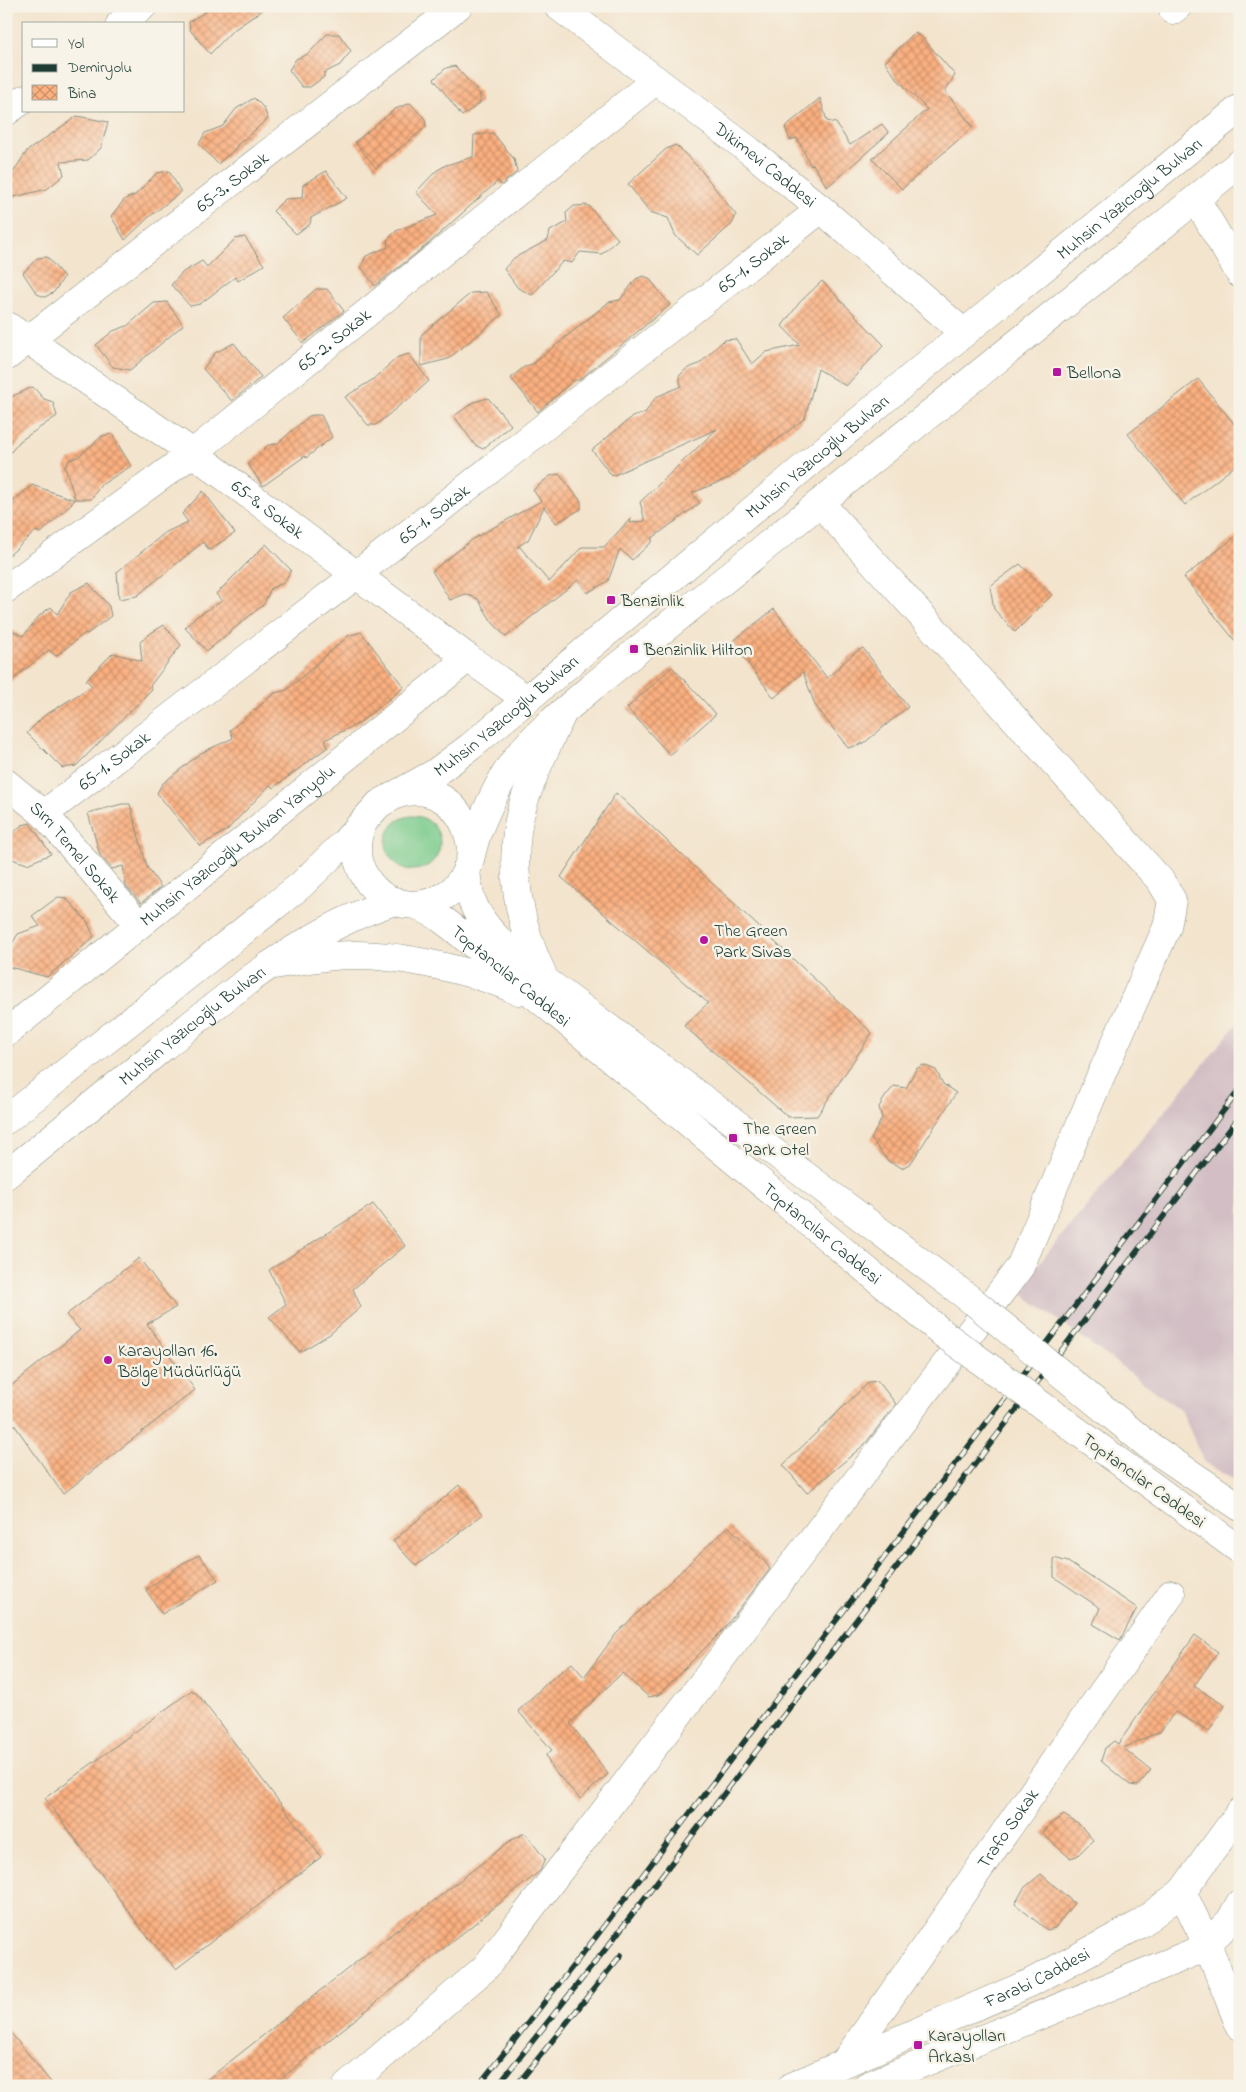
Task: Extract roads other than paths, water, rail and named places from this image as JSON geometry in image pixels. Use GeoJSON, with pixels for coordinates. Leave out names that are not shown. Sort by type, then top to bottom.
{"type":"FeatureCollection","features":[{"type":"Feature","properties":{"kind":"street"},"geometry":{"type":"LineString","coordinates":[[122,22],[142,6]]}},
{"type":"Feature","properties":{"kind":"street","name":"65-3. Sokak"},"geometry":{"type":"LineString","coordinates":[[6,358],[458,6]]}},
{"type":"Feature","properties":{"kind":"street","name":"Dikimevi Caddesi"},"geometry":{"type":"LineString","coordinates":[[558,6],[750,151],[964,333]]}},
{"type":"Feature","properties":{"kind":"street","name":"65-2. Sokak"},"geometry":{"type":"LineString","coordinates":[[6,589],[193,453],[656,80]]}},
{"type":"Feature","properties":{"kind":"street"},"geometry":{"type":"LineString","coordinates":[[6,112],[22,100]]}},
{"type":"Feature","properties":{"kind":"street","name":"Muhsin Yazıcıoğlu Bulvarı"},"geometry":{"type":"LineString","coordinates":[[6,1120],[301,885],[345,842],[368,814],[379,804],[435,773],[470,747],[964,333],[1240,108]]}},
{"type":"Feature","properties":{"kind":"street","name":"Muhsin Yazıcıoğlu Bulvarı"},"geometry":{"type":"LineString","coordinates":[[6,1175],[205,1014],[268,966],[357,915],[406,903],[430,902],[444,897],[455,888],[490,806],[517,757],[563,712],[1240,164]]}},
{"type":"Feature","properties":{"kind":"street"},"geometry":{"type":"LineString","coordinates":[[1196,199],[1240,274]]}},
{"type":"Feature","properties":{"kind":"street","name":"65-1. Sokak"},"geometry":{"type":"LineString","coordinates":[[44,814],[356,575],[821,210]]}},
{"type":"Feature","properties":{"kind":"street","name":"65-8. Sokak"},"geometry":{"type":"LineString","coordinates":[[6,325],[193,453],[526,699]]}},
{"type":"Feature","properties":{"kind":"street"},"geometry":{"type":"LineString","coordinates":[[347,2086],[485,1968],[1020,1267],[1098,1082],[1167,927],[1172,900],[1160,880],[820,503]]}},
{"type":"Feature","properties":{"kind":"street","name":"Muhsin Yazıcıoğlu Bulvarı Yanyolu"},"geometry":{"type":"LineString","coordinates":[[6,1033],[468,658]]}},
{"type":"Feature","properties":{"kind":"street"},"geometry":{"type":"LineString","coordinates":[[268,966],[350,954],[403,959],[465,973],[504,985],[544,992],[521,913],[517,883],[517,832],[523,807],[544,753],[563,712]]}},
{"type":"Feature","properties":{"kind":"street","name":"Sırrı Temel Sokak"},"geometry":{"type":"LineString","coordinates":[[6,783],[44,814],[138,924]]}},
{"type":"Feature","properties":{"kind":"street","name":"Muhsin Yazıcıoğlu Bulvarı"},"geometry":{"type":"LineString","coordinates":[[391,796],[404,792],[419,792],[433,795],[446,801],[456,810],[464,822],[469,835],[468,860]]}},
{"type":"Feature","properties":{"kind":"street","name":"Muhsin Yazıcıoğlu Bulvarı"},"geometry":{"type":"LineString","coordinates":[[368,814],[361,826],[358,840],[357,854],[360,868],[367,881],[377,892],[406,903]]}},
{"type":"Feature","properties":{"kind":"street","name":"Toptancılar Caddesi"},"geometry":{"type":"LineString","coordinates":[[468,860],[469,889],[476,911],[544,992],[945,1335],[1240,1550]]}},
{"type":"Feature","properties":{"kind":"street","name":"Toptancılar Caddesi"},"geometry":{"type":"LineString","coordinates":[[406,903],[436,915],[974,1302],[1148,1445],[1240,1507]]}},
{"type":"Feature","properties":{"kind":"street","name":"Trafo Sokak"},"geometry":{"type":"LineString","coordinates":[[844,2063],[1171,1594]]}},
{"type":"Feature","properties":{"kind":"street","name":"Farabi Caddesi"},"geometry":{"type":"LineString","coordinates":[[792,2086],[1030,1983],[1140,1924],[1182,1892],[1240,1812]]}},
{"type":"Feature","properties":{"kind":"street"},"geometry":{"type":"LineString","coordinates":[[1182,1892],[1208,1944],[1240,2026]]}},
{"type":"Feature","properties":{"kind":"street","name":"Farabi Caddesi"},"geometry":{"type":"LineString","coordinates":[[867,2086],[1202,1949],[1230,1920],[1240,1903]]}},
{"type":"Feature","properties":{"kind":"railway"},"geometry":{"type":"LineString","coordinates":[[478,2086],[595,1938],[1240,1089]]}},
{"type":"Feature","properties":{"kind":"railway"},"geometry":{"type":"LineString","coordinates":[[497,2086],[608,1946],[1240,1116]]}},
{"type":"Feature","properties":{"kind":"railway"},"geometry":{"type":"LineString","coordinates":[[516,2086],[621,1955]]}},
{"type":"Feature","properties":{"kind":"place","name":"Bellona"},"geometry":{"type":"Point","coordinates":[1057,372]}},
{"type":"Feature","properties":{"kind":"place","name":"Benzinlik"},"geometry":{"type":"Point","coordinates":[611,600]}},
{"type":"Feature","properties":{"kind":"place","name":"Benzinlik Hilton"},"geometry":{"type":"Point","coordinates":[634,649]}},
{"type":"Feature","properties":{"kind":"place","name":"The Green Park Sivas"},"geometry":{"type":"Point","coordinates":[704,940]}},
{"type":"Feature","properties":{"kind":"place","name":"The Green Park Otel"},"geometry":{"type":"Point","coordinates":[733,1138]}},
{"type":"Feature","properties":{"kind":"place","name":"Karayolları 16. Bölge Müdürlüğü"},"geometry":{"type":"Point","coordinates":[108,1360]}},
{"type":"Feature","properties":{"kind":"place","name":"Karayolları Arkası"},"geometry":{"type":"Point","coordinates":[918,2045]}}]}
